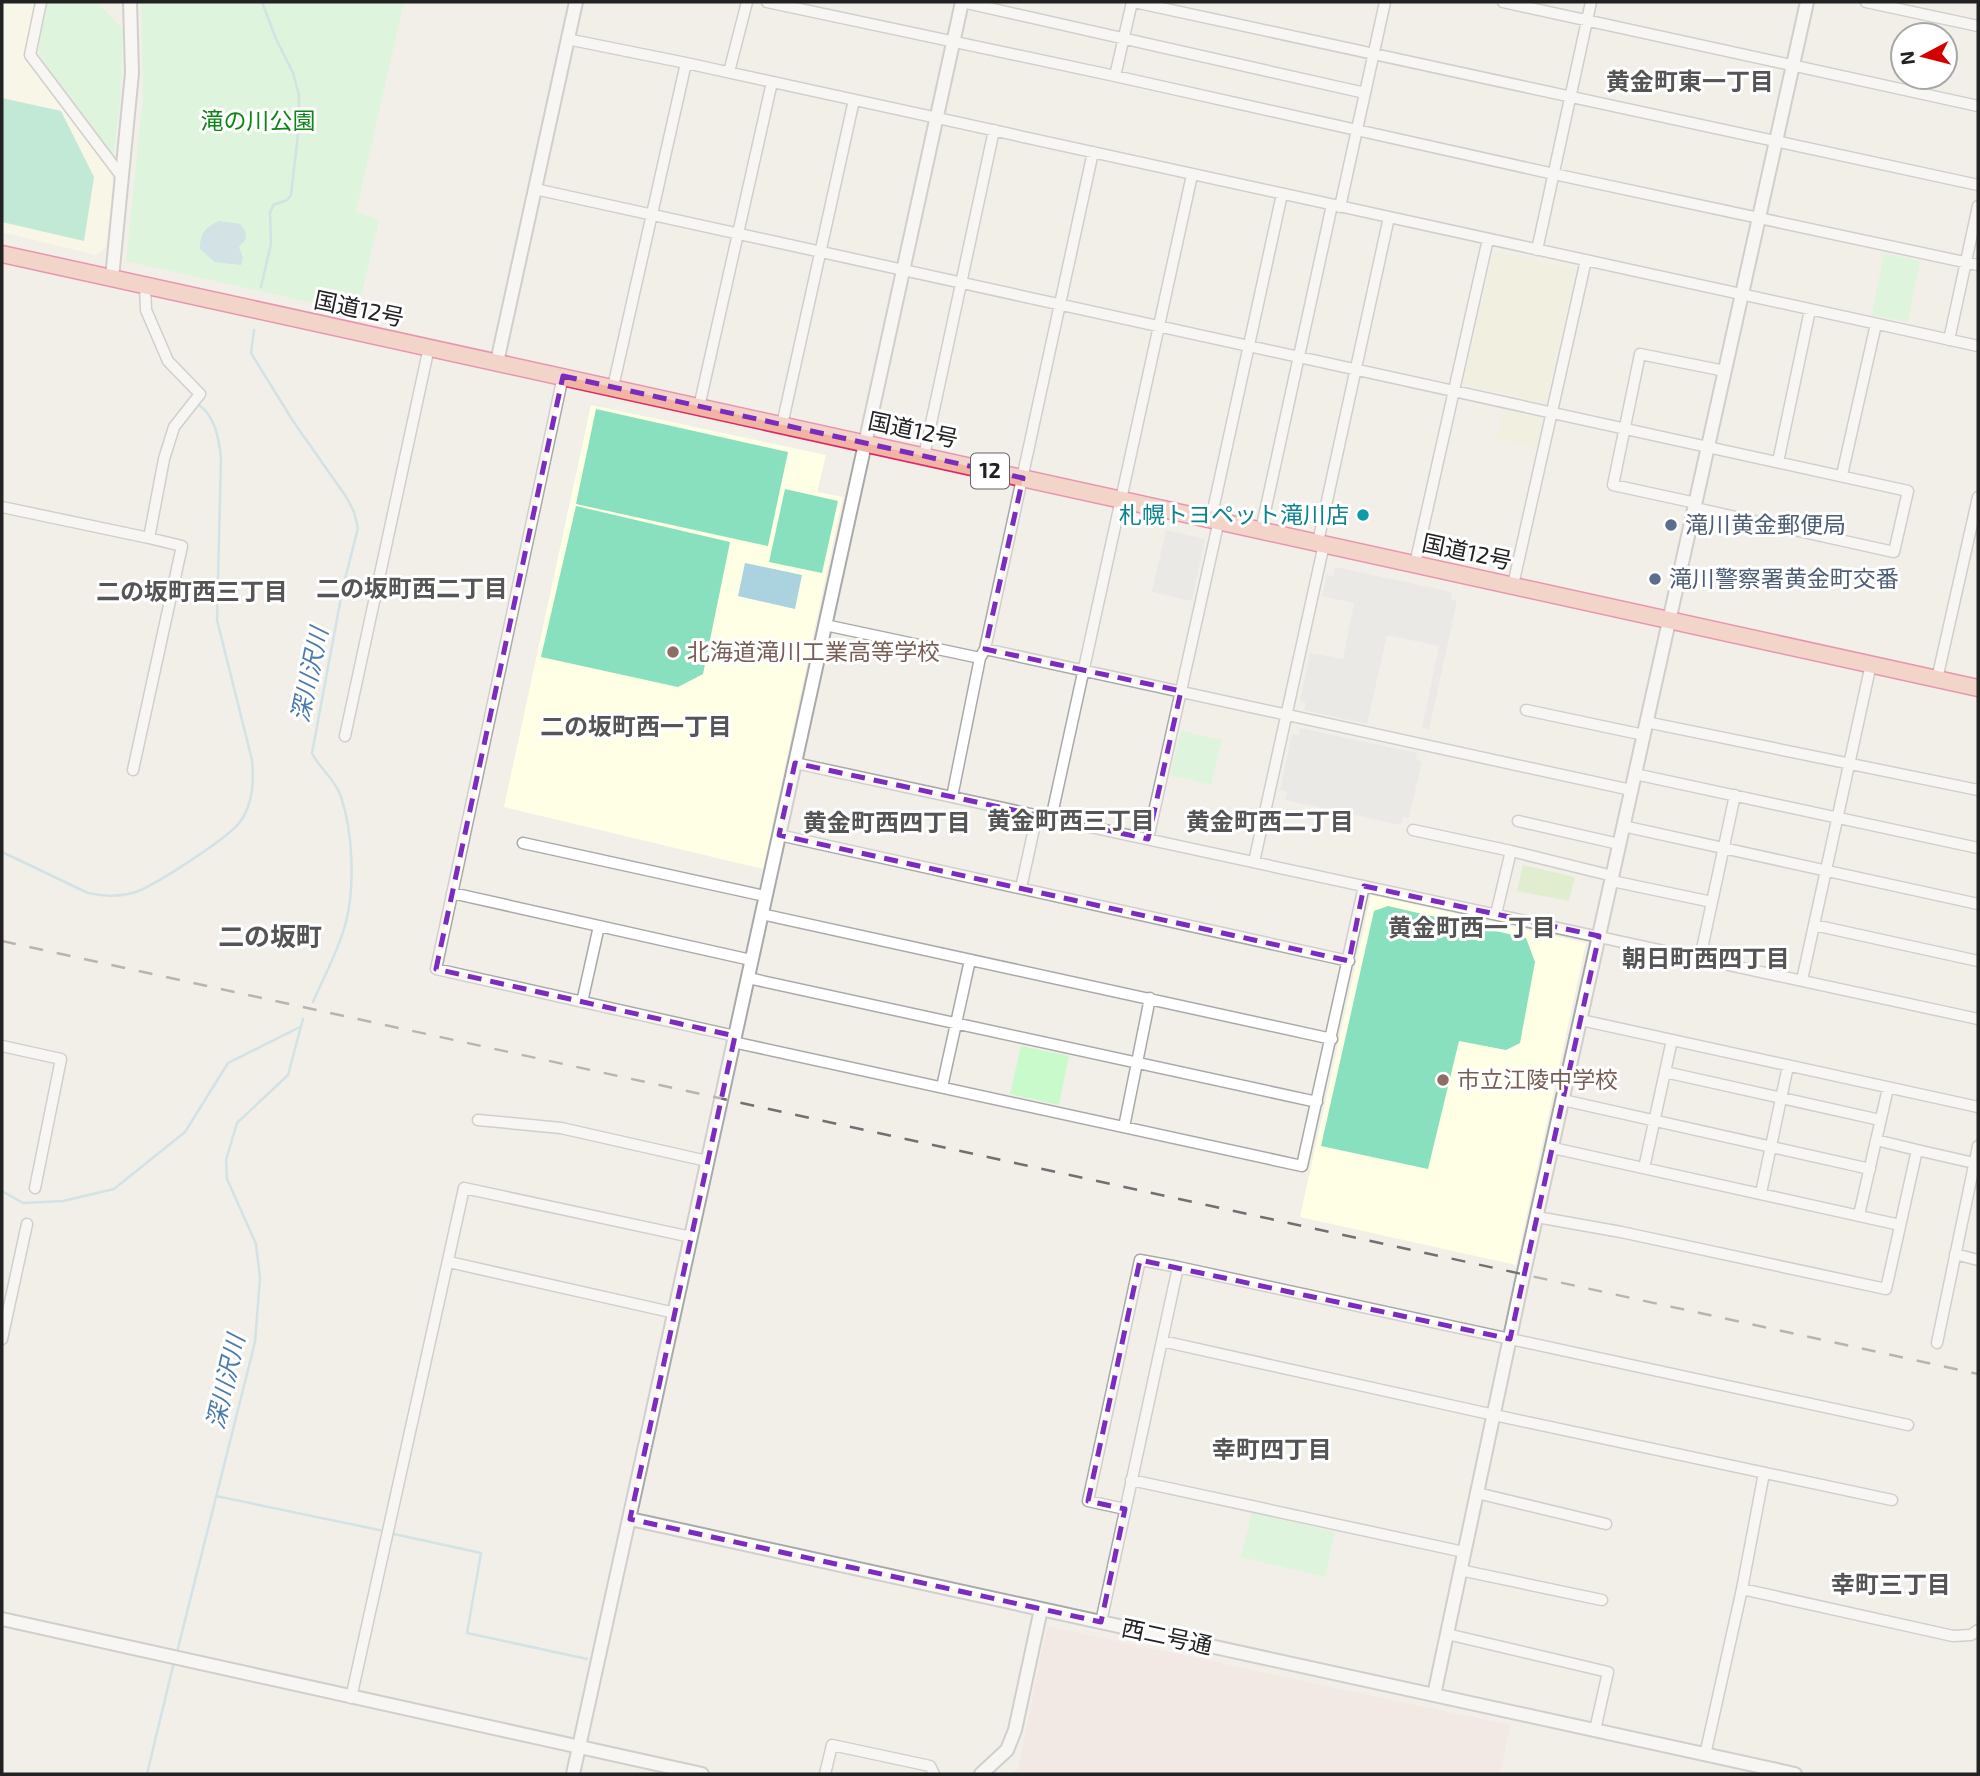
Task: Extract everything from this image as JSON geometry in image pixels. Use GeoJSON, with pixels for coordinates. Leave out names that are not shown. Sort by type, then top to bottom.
{"type":"FeatureCollection","features":[{"type":"Feature","properties":{"kind":"highway","name":"国道12号"},"geometry":{"type":"LineString","coordinates":[[2,254],[1978,688]]}},
{"type":"Feature","properties":{"kind":"street"},"geometry":{"type":"LineString","coordinates":[[41,2],[30,55],[122,177]]}},
{"type":"Feature","properties":{"kind":"street"},"geometry":{"type":"LineString","coordinates":[[112,278],[132,74],[130,2]]}},
{"type":"Feature","properties":{"kind":"street"},"geometry":{"type":"LineString","coordinates":[[497,362],[576,2]]}},
{"type":"Feature","properties":{"kind":"street"},"geometry":{"type":"LineString","coordinates":[[729,72],[747,2]]}},
{"type":"Feature","properties":{"kind":"street"},"geometry":{"type":"LineString","coordinates":[[767,2],[1978,265]]}},
{"type":"Feature","properties":{"kind":"street"},"geometry":{"type":"LineString","coordinates":[[573,1774],[962,2],[1365,93]]}},
{"type":"Feature","properties":{"kind":"street"},"geometry":{"type":"LineString","coordinates":[[1115,76],[1133,2],[1978,185]]}},
{"type":"Feature","properties":{"kind":"street"},"geometry":{"type":"LineString","coordinates":[[1261,530],[1385,2]]}},
{"type":"Feature","properties":{"kind":"street"},"geometry":{"type":"LineString","coordinates":[[1503,2],[1978,106]]}},
{"type":"Feature","properties":{"kind":"street"},"geometry":{"type":"LineString","coordinates":[[1537,250],[1591,2]]}},
{"type":"Feature","properties":{"kind":"street"},"geometry":{"type":"LineString","coordinates":[[1434,1695],[1619,844],[1807,2]]}},
{"type":"Feature","properties":{"kind":"street"},"geometry":{"type":"LineString","coordinates":[[1866,2],[1978,26]]}},
{"type":"Feature","properties":{"kind":"street"},"geometry":{"type":"LineString","coordinates":[[567,39],[729,72],[1978,346]]}},
{"type":"Feature","properties":{"kind":"street"},"geometry":{"type":"LineString","coordinates":[[613,387],[686,63]]}},
{"type":"Feature","properties":{"kind":"street"},"geometry":{"type":"LineString","coordinates":[[699,407],[772,82]]}},
{"type":"Feature","properties":{"kind":"street"},"geometry":{"type":"LineString","coordinates":[[782,425],[854,100]]}},
{"type":"Feature","properties":{"kind":"street"},"geometry":{"type":"LineString","coordinates":[[924,456],[994,130]]}},
{"type":"Feature","properties":{"kind":"street"},"geometry":{"type":"LineString","coordinates":[[952,797],[1093,152]]}},
{"type":"Feature","properties":{"kind":"street"},"geometry":{"type":"LineString","coordinates":[[1051,818],[1192,175]]}},
{"type":"Feature","properties":{"kind":"street"},"geometry":{"type":"LineString","coordinates":[[535,189],[1355,370],[1553,412],[1625,429],[1708,447],[1842,475],[1908,491],[1894,552],[1613,485],[1625,429],[1640,354],[1725,371]]}},
{"type":"Feature","properties":{"kind":"street"},"geometry":{"type":"LineString","coordinates":[[1149,839],[1282,194]]}},
{"type":"Feature","properties":{"kind":"street"},"geometry":{"type":"LineString","coordinates":[[1949,340],[1978,206]]}},
{"type":"Feature","properties":{"kind":"street"},"geometry":{"type":"LineString","coordinates":[[1254,862],[1389,217]]}},
{"type":"Feature","properties":{"kind":"street"},"geometry":{"type":"LineString","coordinates":[[1415,564],[1488,239]]}},
{"type":"Feature","properties":{"kind":"street"},"geometry":{"type":"LineString","coordinates":[[1513,585],[1586,260]]}},
{"type":"Feature","properties":{"kind":"street"},"geometry":{"type":"LineString","coordinates":[[145,285],[146,310],[168,361],[200,394],[174,427],[164,459],[149,538]]}},
{"type":"Feature","properties":{"kind":"street"},"geometry":{"type":"LineString","coordinates":[[1778,461],[1810,310]]}},
{"type":"Feature","properties":{"kind":"street"},"geometry":{"type":"LineString","coordinates":[[1842,475],[1876,324]]}},
{"type":"Feature","properties":{"kind":"street"},"geometry":{"type":"LineString","coordinates":[[345,736],[429,347]]}},
{"type":"Feature","properties":{"kind":"street"},"geometry":{"type":"LineString","coordinates":[[562,376],[436,969],[942,1087],[1302,1166],[1364,886]]}},
{"type":"Feature","properties":{"kind":"street"},"geometry":{"type":"LineString","coordinates":[[1937,678],[1978,497]]}},
{"type":"Feature","properties":{"kind":"street"},"geometry":{"type":"LineString","coordinates":[[2,507],[182,546],[133,770]]}},
{"type":"Feature","properties":{"kind":"street"},"geometry":{"type":"LineString","coordinates":[[825,625],[1181,691],[1631,790]]}},
{"type":"Feature","properties":{"kind":"street"},"geometry":{"type":"LineString","coordinates":[[1802,980],[1871,664]]}},
{"type":"Feature","properties":{"kind":"street"},"geometry":{"type":"LineString","coordinates":[[1526,710],[1850,764],[1978,790]]}},
{"type":"Feature","properties":{"kind":"street"},"geometry":{"type":"LineString","coordinates":[[795,763],[1978,1019]]}},
{"type":"Feature","properties":{"kind":"street"},"geometry":{"type":"LineString","coordinates":[[1635,774],[1978,848]]}},
{"type":"Feature","properties":{"kind":"street"},"geometry":{"type":"LineString","coordinates":[[1700,958],[1735,795]]}},
{"type":"Feature","properties":{"kind":"street"},"geometry":{"type":"LineString","coordinates":[[1021,888],[1037,815]]}},
{"type":"Feature","properties":{"kind":"street"},"geometry":{"type":"LineString","coordinates":[[1518,821],[1619,844]]}},
{"type":"Feature","properties":{"kind":"street"},"geometry":{"type":"LineString","coordinates":[[1623,826],[1978,904]]}},
{"type":"Feature","properties":{"kind":"street"},"geometry":{"type":"LineString","coordinates":[[1413,830],[1511,851],[1712,902]]}},
{"type":"Feature","properties":{"kind":"street"},"geometry":{"type":"LineString","coordinates":[[779,835],[1349,961]]}},
{"type":"Feature","properties":{"kind":"street"},"geometry":{"type":"LineString","coordinates":[[523,843],[765,896]]}},
{"type":"Feature","properties":{"kind":"street"},"geometry":{"type":"LineString","coordinates":[[1496,914],[1511,851]]}},
{"type":"Feature","properties":{"kind":"street"},"geometry":{"type":"LineString","coordinates":[[452,893],[751,960]]}},
{"type":"Feature","properties":{"kind":"street"},"geometry":{"type":"LineString","coordinates":[[761,914],[1332,1039]]}},
{"type":"Feature","properties":{"kind":"street"},"geometry":{"type":"LineString","coordinates":[[1814,925],[1978,961]]}},
{"type":"Feature","properties":{"kind":"street"},"geometry":{"type":"LineString","coordinates":[[582,1002],[598,926]]}},
{"type":"Feature","properties":{"kind":"street"},"geometry":{"type":"LineString","coordinates":[[942,1087],[970,960]]}},
{"type":"Feature","properties":{"kind":"street"},"geometry":{"type":"LineString","coordinates":[[748,978],[1317,1102]]}},
{"type":"Feature","properties":{"kind":"street"},"geometry":{"type":"LineString","coordinates":[[1124,1127],[1150,998]]}},
{"type":"Feature","properties":{"kind":"street"},"geometry":{"type":"LineString","coordinates":[[1581,1020],[1978,1107]]}},
{"type":"Feature","properties":{"kind":"street"},"geometry":{"type":"LineString","coordinates":[[1644,1168],[1672,1040]]}},
{"type":"Feature","properties":{"kind":"street"},"geometry":{"type":"LineString","coordinates":[[2,1046],[61,1059],[35,1188]]}},
{"type":"Feature","properties":{"kind":"street"},"geometry":{"type":"LineString","coordinates":[[1761,1193],[1788,1066]]}},
{"type":"Feature","properties":{"kind":"street"},"geometry":{"type":"LineString","coordinates":[[1665,1072],[1880,1120]]}},
{"type":"Feature","properties":{"kind":"street"},"geometry":{"type":"LineString","coordinates":[[1859,1215],[1888,1088]]}},
{"type":"Feature","properties":{"kind":"street"},"geometry":{"type":"LineString","coordinates":[[1563,1100],[1870,1170]]}},
{"type":"Feature","properties":{"kind":"street"},"geometry":{"type":"LineString","coordinates":[[478,1120],[561,1128],[707,1161]]}},
{"type":"Feature","properties":{"kind":"street"},"geometry":{"type":"LineString","coordinates":[[1876,1140],[1974,1163]]}},
{"type":"Feature","properties":{"kind":"street"},"geometry":{"type":"LineString","coordinates":[[1937,1343],[1955,1254],[1974,1183],[1974,1163],[1978,1146]]}},
{"type":"Feature","properties":{"kind":"street"},"geometry":{"type":"LineString","coordinates":[[1552,1149],[1900,1225]]}},
{"type":"Feature","properties":{"kind":"street"},"geometry":{"type":"LineString","coordinates":[[1537,1217],[1622,1232],[1886,1289],[1917,1150]]}},
{"type":"Feature","properties":{"kind":"street"},"geometry":{"type":"LineString","coordinates":[[351,1698],[464,1188],[691,1237]]}},
{"type":"Feature","properties":{"kind":"street"},"geometry":{"type":"LineString","coordinates":[[2,1339],[27,1224]]}},
{"type":"Feature","properties":{"kind":"street"},"geometry":{"type":"LineString","coordinates":[[1955,1254],[1978,1260]]}},
{"type":"Feature","properties":{"kind":"street"},"geometry":{"type":"LineString","coordinates":[[1125,1509],[1088,1501],[1140,1260],[1908,1425]]}},
{"type":"Feature","properties":{"kind":"street"},"geometry":{"type":"LineString","coordinates":[[449,1262],[675,1313]]}},
{"type":"Feature","properties":{"kind":"street"},"geometry":{"type":"LineString","coordinates":[[1101,1622],[1178,1267]]}},
{"type":"Feature","properties":{"kind":"street"},"geometry":{"type":"LineString","coordinates":[[1162,1341],[1892,1500]]}},
{"type":"Feature","properties":{"kind":"street"},"geometry":{"type":"LineString","coordinates":[[1704,1755],[1742,1590],[1764,1473]]}},
{"type":"Feature","properties":{"kind":"street"},"geometry":{"type":"LineString","coordinates":[[1131,1480],[1464,1552]]}},
{"type":"Feature","properties":{"kind":"street"},"geometry":{"type":"LineString","coordinates":[[1477,1493],[1606,1524]]}},
{"type":"Feature","properties":{"kind":"street","name":"西二号通"},"geometry":{"type":"LineString","coordinates":[[630,1519],[1795,1774]]}},
{"type":"Feature","properties":{"kind":"street"},"geometry":{"type":"LineString","coordinates":[[1460,1570],[1602,1600]]}},
{"type":"Feature","properties":{"kind":"street"},"geometry":{"type":"LineString","coordinates":[[1742,1590],[1953,1636],[1971,1635],[1978,1630]]}},
{"type":"Feature","properties":{"kind":"street"},"geometry":{"type":"LineString","coordinates":[[981,1774],[1007,1751],[1041,1609]]}},
{"type":"Feature","properties":{"kind":"street"},"geometry":{"type":"LineString","coordinates":[[2,1619],[702,1774]]}},
{"type":"Feature","properties":{"kind":"street"},"geometry":{"type":"LineString","coordinates":[[1447,1634],[1608,1672],[1595,1730]]}},
{"type":"Feature","properties":{"kind":"street"},"geometry":{"type":"LineString","coordinates":[[825,1774],[832,1745],[930,1766],[934,1774]]}},
{"type":"Feature","properties":{"kind":"highlighted area"},"geometry":{"type":"Polygon","coordinates":[[[563,376],[1023,478],[985,649],[1181,691],[1148,839],[795,763],[779,835],[1349,961],[1364,886],[1599,936],[1510,1339],[1140,1260],[1088,1501],[1125,1509],[1101,1622],[630,1519],[735,1036],[436,969],[563,376]]]}},
{"type":"Feature","properties":{"kind":"shaded area"},"geometry":{"type":"Polygon","coordinates":[[[2,2],[36,2],[27,58],[66,106],[111,173],[113,184],[106,247],[96,255],[2,232],[2,2]]]}},
{"type":"Feature","properties":{"kind":"shaded area"},"geometry":{"type":"Polygon","coordinates":[[[1494,251],[1576,270],[1546,400],[1542,402],[1465,385],[1464,382],[1494,251]]]}},
{"type":"Feature","properties":{"kind":"shaded area","name":"北海道滝川工業高等学校"},"geometry":{"type":"Polygon","coordinates":[[[591,405],[826,455],[817,492],[843,497],[763,869],[504,807],[591,405]]]}},
{"type":"Feature","properties":{"kind":"shaded area"},"geometry":{"type":"Polygon","coordinates":[[[1502,409],[1543,419],[1537,448],[1496,439],[1502,409]]]}},
{"type":"Feature","properties":{"kind":"shaded area"},"geometry":{"type":"Polygon","coordinates":[[[1166,530],[1205,539],[1192,601],[1152,592],[1166,530]]]}},
{"type":"Feature","properties":{"kind":"shaded area"},"geometry":{"type":"Polygon","coordinates":[[[1335,567],[1452,592],[1451,600],[1457,601],[1429,730],[1422,728],[1439,646],[1387,635],[1367,724],[1304,710],[1306,703],[1300,701],[1310,653],[1343,659],[1354,603],[1322,596],[1327,575],[1333,576],[1335,567]]]}},
{"type":"Feature","properties":{"kind":"shaded area"},"geometry":{"type":"Polygon","coordinates":[[[1300,728],[1417,753],[1416,760],[1422,761],[1409,818],[1403,817],[1401,825],[1285,800],[1287,792],[1280,790],[1292,734],[1299,735],[1300,728]]]}},
{"type":"Feature","properties":{"kind":"shaded area","name":"市立江陵中学校"},"geometry":{"type":"Polygon","coordinates":[[[1371,895],[1586,943],[1516,1265],[1300,1217],[1371,895]]]}},
{"type":"Feature","properties":{"kind":"shaded area"},"geometry":{"type":"Polygon","coordinates":[[[1047,1626],[1510,1725],[1500,1774],[1009,1774],[1018,1769],[1047,1626]]]}},
{"type":"Feature","properties":{"kind":"green space"},"geometry":{"type":"Polygon","coordinates":[[[45,2],[97,2],[123,29],[120,104],[113,156],[39,55],[39,30],[45,2]]]}},
{"type":"Feature","properties":{"kind":"green space","name":"滝の川公園"},"geometry":{"type":"Polygon","coordinates":[[[141,2],[404,2],[356,212],[379,220],[357,313],[126,261],[143,98],[141,2]]]}},
{"type":"Feature","properties":{"kind":"green space"},"geometry":{"type":"Polygon","coordinates":[[[2,98],[61,111],[94,177],[84,241],[2,222],[2,98]]]}},
{"type":"Feature","properties":{"kind":"green space"},"geometry":{"type":"Polygon","coordinates":[[[1884,253],[1920,261],[1908,322],[1872,315],[1884,253]]]}},
{"type":"Feature","properties":{"kind":"green space"},"geometry":{"type":"Polygon","coordinates":[[[596,409],[788,452],[768,546],[576,504],[596,409]]]}},
{"type":"Feature","properties":{"kind":"green space"},"geometry":{"type":"Polygon","coordinates":[[[785,489],[838,501],[822,573],[769,562],[785,489]]]}},
{"type":"Feature","properties":{"kind":"green space"},"geometry":{"type":"Polygon","coordinates":[[[576,506],[730,542],[703,674],[678,687],[541,657],[576,506]]]}},
{"type":"Feature","properties":{"kind":"green space"},"geometry":{"type":"Polygon","coordinates":[[[1181,731],[1222,740],[1211,785],[1170,775],[1181,731]]]}},
{"type":"Feature","properties":{"kind":"green space"},"geometry":{"type":"Polygon","coordinates":[[[1523,865],[1575,877],[1569,901],[1517,891],[1523,865]]]}},
{"type":"Feature","properties":{"kind":"green space"},"geometry":{"type":"Polygon","coordinates":[[[1388,906],[1526,938],[1535,962],[1520,1043],[1506,1050],[1459,1041],[1428,1169],[1321,1146],[1374,911],[1388,906]]]}},
{"type":"Feature","properties":{"kind":"green space"},"geometry":{"type":"Polygon","coordinates":[[[1021,1046],[1069,1056],[1059,1105],[1010,1094],[1021,1046]]]}},
{"type":"Feature","properties":{"kind":"green space"},"geometry":{"type":"Polygon","coordinates":[[[1252,1512],[1335,1532],[1325,1577],[1241,1557],[1252,1512]]]}},
{"type":"Feature","properties":{"kind":"water"},"geometry":{"type":"Polygon","coordinates":[[[219,221],[240,224],[245,231],[246,239],[239,247],[243,258],[241,265],[215,262],[200,249],[204,232],[219,221]]]}},
{"type":"Feature","properties":{"kind":"water"},"geometry":{"type":"Polygon","coordinates":[[[745,563],[802,575],[795,609],[738,596],[745,563]]]}},
{"type":"Feature","properties":{"kind":"waterway","name":"深川沢川"},"geometry":{"type":"LineString","coordinates":[[261,287],[271,244],[270,213],[273,205],[287,200],[291,195],[299,125],[299,95],[293,73],[262,2]]}},
{"type":"Feature","properties":{"kind":"waterway","name":"深川沢川"},"geometry":{"type":"LineString","coordinates":[[254,330],[251,353],[293,421],[347,498],[358,528],[343,587],[312,753],[335,785],[345,811],[350,843],[351,893],[343,932],[313,1002]]}},
{"type":"Feature","properties":{"kind":"waterway"},"geometry":{"type":"LineString","coordinates":[[2,852],[88,893],[108,896],[128,894],[151,885],[208,848],[233,829],[248,808],[253,785],[252,760],[217,620],[221,458],[212,422],[199,405]]}},
{"type":"Feature","properties":{"kind":"waterway","name":"深川沢川"},"geometry":{"type":"LineString","coordinates":[[177,1652],[255,1342],[260,1278],[256,1244],[227,1179],[226,1160],[237,1123],[288,1075],[303,1019]]}},
{"type":"Feature","properties":{"kind":"waterway"},"geometry":{"type":"LineString","coordinates":[[2,1191],[23,1203],[63,1201],[114,1189],[185,1132],[228,1063],[300,1027]]}},
{"type":"Feature","properties":{"kind":"waterway"},"geometry":{"type":"LineString","coordinates":[[216,1496],[384,1531]]}},
{"type":"Feature","properties":{"kind":"waterway"},"geometry":{"type":"LineString","coordinates":[[394,1534],[481,1553],[467,1633],[587,1659]]}},
{"type":"Feature","properties":{"kind":"waterway","name":"深川沢川"},"geometry":{"type":"LineString","coordinates":[[147,1774],[174,1662]]}},
{"type":"Feature","properties":{"kind":"railway"},"geometry":{"type":"LineString","coordinates":[[2,941],[1978,1374]]}},
{"type":"Feature","properties":{"kind":"place","name":"札幌トヨペット滝川店"},"geometry":{"type":"Point","coordinates":[1363,515]}},
{"type":"Feature","properties":{"kind":"place","name":"滝川黄金郵便局"},"geometry":{"type":"Point","coordinates":[1671,525]}},
{"type":"Feature","properties":{"kind":"place","name":"滝川警察署黄金町交番"},"geometry":{"type":"Point","coordinates":[1655,579]}},
{"type":"Feature","properties":{"kind":"place","name":"北海道滝川工業高等学校"},"geometry":{"type":"Point","coordinates":[673,652]}},
{"type":"Feature","properties":{"kind":"place","name":"市立江陵中学校"},"geometry":{"type":"Point","coordinates":[1443,1080]}},
{"type":"Feature","properties":{"kind":"district","name":"黄金町東一丁目"},"geometry":{"type":"Point","coordinates":[1690,82]}},
{"type":"Feature","properties":{"kind":"district","name":"二の坂町西二丁目"},"geometry":{"type":"Point","coordinates":[412,589]}},
{"type":"Feature","properties":{"kind":"district","name":"二の坂町西三丁目"},"geometry":{"type":"Point","coordinates":[192,592]}},
{"type":"Feature","properties":{"kind":"district","name":"二の坂町西一丁目"},"geometry":{"type":"Point","coordinates":[636,727]}},
{"type":"Feature","properties":{"kind":"district","name":"黄金町西三丁目"},"geometry":{"type":"Point","coordinates":[1071,821]}},
{"type":"Feature","properties":{"kind":"district","name":"黄金町西二丁目"},"geometry":{"type":"Point","coordinates":[1270,822]}},
{"type":"Feature","properties":{"kind":"district","name":"黄金町西四丁目"},"geometry":{"type":"Point","coordinates":[887,823]}},
{"type":"Feature","properties":{"kind":"district","name":"黄金町西一丁目"},"geometry":{"type":"Point","coordinates":[1472,928]}},
{"type":"Feature","properties":{"kind":"district","name":"二の坂町"},"geometry":{"type":"Point","coordinates":[270,937]}},
{"type":"Feature","properties":{"kind":"district","name":"朝日町西四丁目"},"geometry":{"type":"Point","coordinates":[1706,959]}},
{"type":"Feature","properties":{"kind":"district","name":"幸町四丁目"},"geometry":{"type":"Point","coordinates":[1272,1450]}},
{"type":"Feature","properties":{"kind":"district","name":"幸町三丁目"},"geometry":{"type":"Point","coordinates":[1891,1585]}}]}
